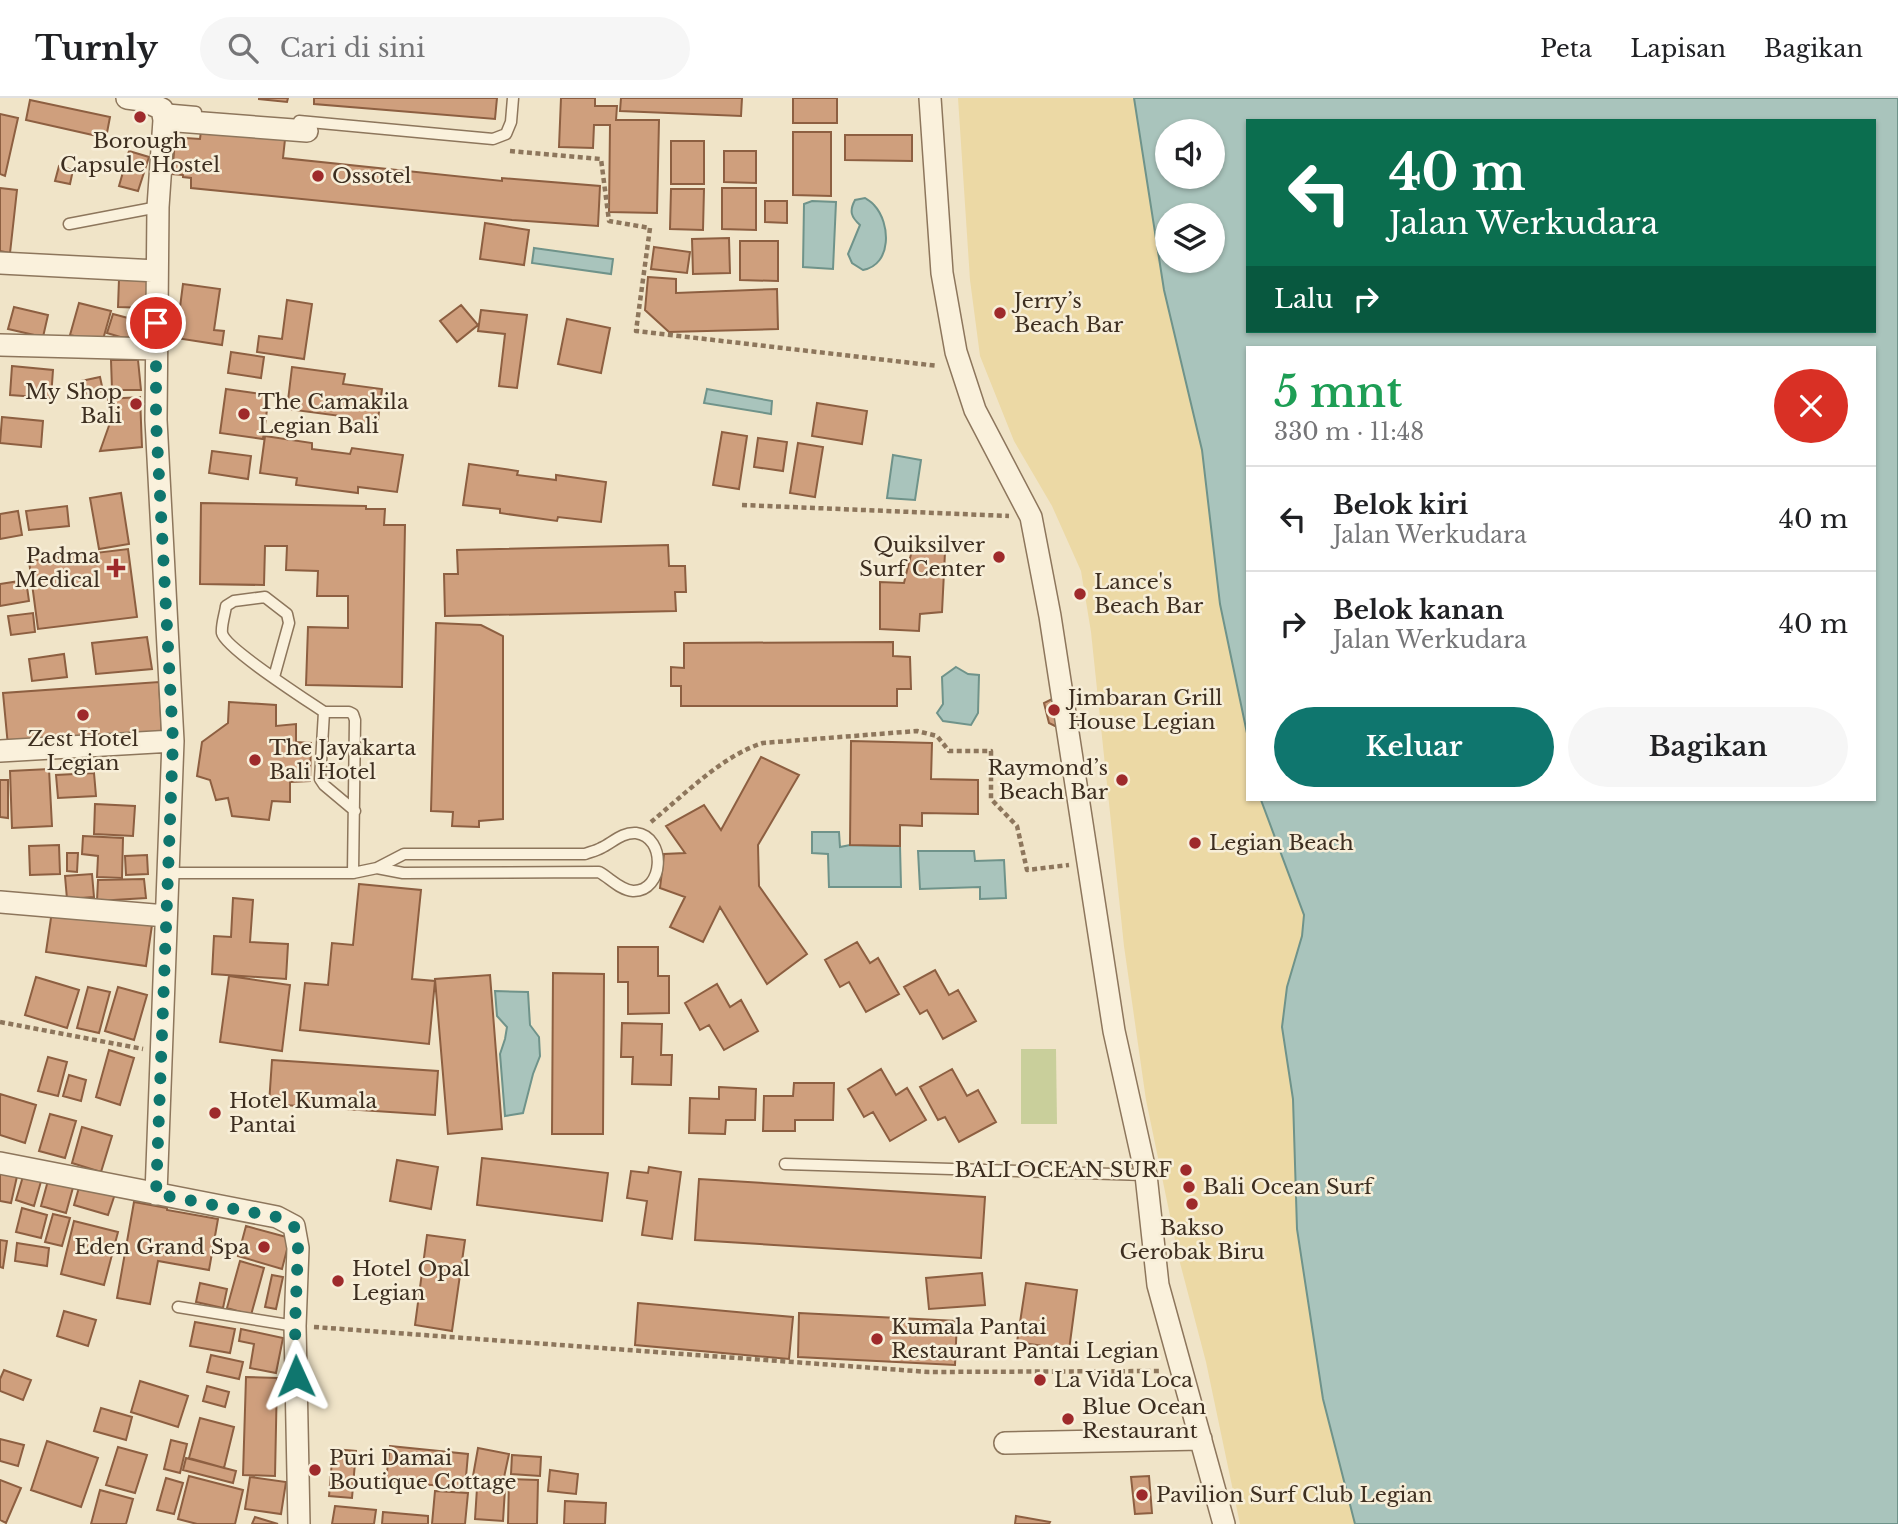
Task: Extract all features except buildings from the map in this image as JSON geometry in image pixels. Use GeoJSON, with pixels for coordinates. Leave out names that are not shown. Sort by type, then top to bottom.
{"type":"FeatureCollection","features":[{"type":"Feature","properties":{"kind":"street"},"geometry":{"type":"LineString","coordinates":[[127,98],[142,100],[163,114],[307,131]]}},
{"type":"Feature","properties":{"kind":"street"},"geometry":{"type":"LineString","coordinates":[[930,98],[942,273],[956,352],[975,410],[1031,517],[1050,616],[1114,1031],[1146,1175],[1158,1285],[1224,1524]]}},
{"type":"Feature","properties":{"kind":"street"},"geometry":{"type":"LineString","coordinates":[[156,1194],[173,741],[156,420],[158,207],[163,114]]}},
{"type":"Feature","properties":{"kind":"street"},"geometry":{"type":"LineString","coordinates":[[0,263],[157,271]]}},
{"type":"Feature","properties":{"kind":"street"},"geometry":{"type":"LineString","coordinates":[[0,345],[156,349]]}},
{"type":"Feature","properties":{"kind":"street"},"geometry":{"type":"LineString","coordinates":[[0,751],[173,741]]}},
{"type":"Feature","properties":{"kind":"street"},"geometry":{"type":"LineString","coordinates":[[0,902],[166,916]]}},
{"type":"Feature","properties":{"kind":"street"},"geometry":{"type":"LineString","coordinates":[[0,1163],[277,1217],[294,1226],[298,1248],[295,1326],[299,1524]]}},
{"type":"Feature","properties":{"kind":"street"},"geometry":{"type":"LineString","coordinates":[[1005,1443],[1201,1439]]}},
{"type":"Feature","properties":{"kind":"lane"},"geometry":{"type":"LineString","coordinates":[[163,114],[493,139],[506,134],[511,122],[513,98]]}},
{"type":"Feature","properties":{"kind":"lane"},"geometry":{"type":"LineString","coordinates":[[69,224],[158,207]]}},
{"type":"Feature","properties":{"kind":"lane"},"geometry":{"type":"LineString","coordinates":[[274,677],[289,623],[287,614],[265,597],[234,601],[226,606],[222,633],[226,640],[261,669],[324,712],[349,712],[355,717],[352,873]]}},
{"type":"Feature","properties":{"kind":"lane"},"geometry":{"type":"LineString","coordinates":[[324,712],[320,779],[355,811]]}},
{"type":"Feature","properties":{"kind":"lane"},"geometry":{"type":"LineString","coordinates":[[168,873],[352,873],[377,868],[404,854],[585,854],[624,835],[637,833],[649,839],[658,851],[654,880],[644,889],[632,891],[622,888],[599,873],[403,873],[377,868]]}},
{"type":"Feature","properties":{"kind":"lane"},"geometry":{"type":"LineString","coordinates":[[785,1164],[1146,1175]]}},
{"type":"Feature","properties":{"kind":"lane"},"geometry":{"type":"LineString","coordinates":[[178,1307],[295,1326]]}},
{"type":"Feature","properties":{"kind":"path"},"geometry":{"type":"LineString","coordinates":[[508,150],[601,159],[609,220],[650,228],[636,331],[962,368]]}},
{"type":"Feature","properties":{"kind":"path"},"geometry":{"type":"LineString","coordinates":[[742,505],[1031,517]]}},
{"type":"Feature","properties":{"kind":"path"},"geometry":{"type":"LineString","coordinates":[[637,833],[717,768],[748,748],[764,743],[918,731],[937,736],[949,751],[991,751],[992,799],[1017,826],[1027,870],[1088,863]]}},
{"type":"Feature","properties":{"kind":"path"},"geometry":{"type":"LineString","coordinates":[[0,1022],[161,1052]]}},
{"type":"Feature","properties":{"kind":"path"},"geometry":{"type":"LineString","coordinates":[[295,1326],[929,1372],[1183,1371]]}},
{"type":"Feature","properties":{"kind":"green space"},"geometry":{"type":"Polygon","coordinates":[[[1021,1049],[1056,1049],[1057,1124],[1021,1124],[1021,1049]]]}},
{"type":"Feature","properties":{"kind":"sand","name":"Legian Beach"},"geometry":{"type":"Polygon","coordinates":[[[958,98],[1134,98],[1155,232],[1155,273],[1161,273],[1202,450],[1220,604],[1246,728],[1246,801],[1261,801],[1304,915],[1302,936],[1287,987],[1282,1027],[1293,1099],[1297,1229],[1323,1399],[1355,1524],[1240,1524],[1206,1362],[1179,1259],[1146,1100],[1124,946],[1091,632],[1081,571],[1052,506],[1014,441],[980,356],[970,280],[958,98]]]}},
{"type":"Feature","properties":{"kind":"water"},"geometry":{"type":"Polygon","coordinates":[[[1134,98],[1898,98],[1898,1524],[1355,1524],[1323,1399],[1297,1229],[1293,1099],[1282,1027],[1287,987],[1302,936],[1304,915],[1261,801],[1876,801],[1876,346],[1246,346],[1246,728],[1220,604],[1202,450],[1161,273],[1225,273],[1225,203],[1155,203],[1155,232],[1134,98]]]}},
{"type":"Feature","properties":{"kind":"water"},"geometry":{"type":"Polygon","coordinates":[[[865,198],[880,213],[886,242],[879,260],[872,267],[863,270],[852,263],[848,254],[860,225],[853,216],[852,207],[855,200],[865,198]]]}},
{"type":"Feature","properties":{"kind":"water"},"geometry":{"type":"Polygon","coordinates":[[[812,201],[836,202],[833,269],[803,267],[804,204],[812,201]]]}},
{"type":"Feature","properties":{"kind":"water"},"geometry":{"type":"Polygon","coordinates":[[[534,248],[613,259],[611,274],[532,263],[534,248]]]}},
{"type":"Feature","properties":{"kind":"water"},"geometry":{"type":"Polygon","coordinates":[[[707,389],[772,401],[771,414],[704,403],[707,389]]]}},
{"type":"Feature","properties":{"kind":"water"},"geometry":{"type":"Polygon","coordinates":[[[893,455],[921,460],[915,500],[887,498],[893,455]]]}},
{"type":"Feature","properties":{"kind":"water"},"geometry":{"type":"Polygon","coordinates":[[[956,667],[968,674],[979,675],[978,713],[971,725],[943,721],[937,713],[943,704],[942,677],[956,667]]]}},
{"type":"Feature","properties":{"kind":"water"},"geometry":{"type":"Polygon","coordinates":[[[812,832],[839,832],[840,847],[900,846],[901,887],[829,887],[828,854],[812,853],[812,832]]]}},
{"type":"Feature","properties":{"kind":"water"},"geometry":{"type":"Polygon","coordinates":[[[918,851],[974,851],[975,861],[1004,860],[1006,898],[980,899],[980,887],[920,889],[918,851]]]}},
{"type":"Feature","properties":{"kind":"water"},"geometry":{"type":"Polygon","coordinates":[[[495,991],[528,992],[530,1025],[539,1037],[540,1056],[523,1113],[505,1116],[500,1054],[507,1027],[497,1016],[495,991]]]}},
{"type":"Feature","properties":{"kind":"place","name":"Borough Capsule Hostel"},"geometry":{"type":"Point","coordinates":[140,117]}},
{"type":"Feature","properties":{"kind":"place","name":"Ossotel"},"geometry":{"type":"Point","coordinates":[318,176]}},
{"type":"Feature","properties":{"kind":"place","name":"Jerry’s Beach Bar"},"geometry":{"type":"Point","coordinates":[1000,313]}},
{"type":"Feature","properties":{"kind":"place","name":"My Shop Bali"},"geometry":{"type":"Point","coordinates":[136,404]}},
{"type":"Feature","properties":{"kind":"place","name":"The Camakila Legian Bali"},"geometry":{"type":"Point","coordinates":[244,414]}},
{"type":"Feature","properties":{"kind":"place","name":"Quiksilver Surf Center"},"geometry":{"type":"Point","coordinates":[999,557]}},
{"type":"Feature","properties":{"kind":"place","name":"Padma Medical"},"geometry":{"type":"Point","coordinates":[116,568]}},
{"type":"Feature","properties":{"kind":"place","name":"Lance's Beach Bar"},"geometry":{"type":"Point","coordinates":[1080,594]}},
{"type":"Feature","properties":{"kind":"place","name":"Jimbaran Grill House Legian"},"geometry":{"type":"Point","coordinates":[1054,710]}},
{"type":"Feature","properties":{"kind":"place","name":"Zest Hotel Legian"},"geometry":{"type":"Point","coordinates":[83,715]}},
{"type":"Feature","properties":{"kind":"place","name":"The Jayakarta Bali Hotel"},"geometry":{"type":"Point","coordinates":[255,760]}},
{"type":"Feature","properties":{"kind":"place","name":"Raymond’s Beach Bar"},"geometry":{"type":"Point","coordinates":[1122,780]}},
{"type":"Feature","properties":{"kind":"place","name":"Legian Beach"},"geometry":{"type":"Point","coordinates":[1195,843]}},
{"type":"Feature","properties":{"kind":"place","name":"Hotel Kumala Pantai"},"geometry":{"type":"Point","coordinates":[215,1113]}},
{"type":"Feature","properties":{"kind":"place","name":"BALI OCEAN SURF"},"geometry":{"type":"Point","coordinates":[1186,1170]}},
{"type":"Feature","properties":{"kind":"place","name":"Bali Ocean Surf"},"geometry":{"type":"Point","coordinates":[1189,1187]}},
{"type":"Feature","properties":{"kind":"place","name":"Bakso Gerobak Biru"},"geometry":{"type":"Point","coordinates":[1192,1204]}},
{"type":"Feature","properties":{"kind":"place","name":"Eden Grand Spa"},"geometry":{"type":"Point","coordinates":[264,1247]}},
{"type":"Feature","properties":{"kind":"place","name":"Hotel Opal Legian"},"geometry":{"type":"Point","coordinates":[338,1281]}},
{"type":"Feature","properties":{"kind":"place","name":"Kumala Pantai Restaurant Pantai Legian"},"geometry":{"type":"Point","coordinates":[877,1339]}},
{"type":"Feature","properties":{"kind":"place","name":"La Vida Loca"},"geometry":{"type":"Point","coordinates":[1040,1380]}},
{"type":"Feature","properties":{"kind":"place","name":"Blue Ocean Restaurant"},"geometry":{"type":"Point","coordinates":[1068,1419]}},
{"type":"Feature","properties":{"kind":"place","name":"Puri Damai Boutique Cottage"},"geometry":{"type":"Point","coordinates":[315,1470]}},
{"type":"Feature","properties":{"kind":"place","name":"Pavilion Surf Club Legian"},"geometry":{"type":"Point","coordinates":[1142,1495]}},
{"type":"Feature","properties":{"kind":"route"},"geometry":{"type":"LineString","coordinates":[[156,323],[156,420],[173,741],[156,1194],[277,1217],[294,1226],[298,1248],[296,1376]]}}]}
